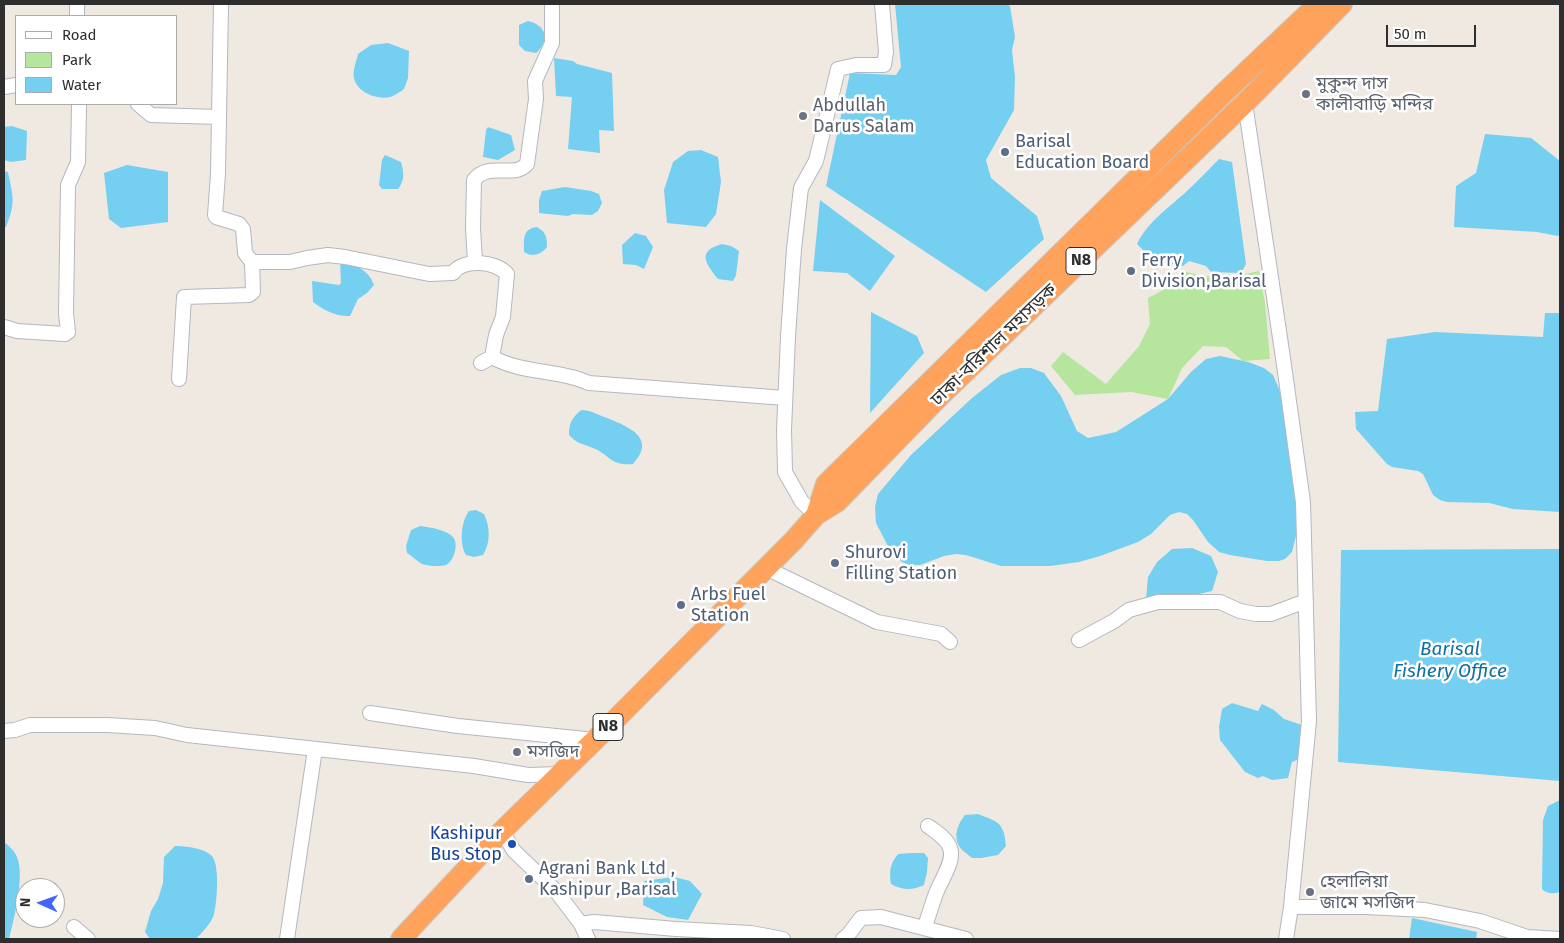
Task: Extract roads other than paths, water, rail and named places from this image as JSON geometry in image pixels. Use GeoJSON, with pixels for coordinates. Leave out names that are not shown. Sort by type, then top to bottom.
{"type":"FeatureCollection","features":[{"type":"Feature","properties":{"kind":"highway","name":"ঢাকা-বরিশাল মহাসড়ক"},"geometry":{"type":"LineString","coordinates":[[816,515],[826,484],[1226,91],[1318,4]]}},
{"type":"Feature","properties":{"kind":"highway","name":"ঢাকা-বরিশাল মহাসড়ক"},"geometry":{"type":"LineString","coordinates":[[401,939],[502,831],[766,568],[816,515],[837,502],[940,396],[1245,103],[1342,4]]}},
{"type":"Feature","properties":{"kind":"street"},"geometry":{"type":"LineString","coordinates":[[179,379],[184,297],[249,296],[253,292],[252,262],[245,253],[243,229],[241,226],[215,215],[218,174],[221,4]]}},
{"type":"Feature","properties":{"kind":"street"},"geometry":{"type":"LineString","coordinates":[[475,262],[473,228],[474,180],[479,174],[486,171],[520,170],[527,164],[536,100],[535,81],[552,43],[552,4]]}},
{"type":"Feature","properties":{"kind":"street"},"geometry":{"type":"LineString","coordinates":[[816,515],[802,502],[785,472],[785,398],[794,249],[801,188],[816,161],[838,69],[856,65],[884,64],[886,52],[882,4]]}},
{"type":"Feature","properties":{"kind":"street"},"geometry":{"type":"LineString","coordinates":[[1245,103],[1303,502],[1309,721],[1291,907],[1286,939]]}},
{"type":"Feature","properties":{"kind":"street"},"geometry":{"type":"LineString","coordinates":[[4,327],[17,331],[65,334],[68,332],[66,313],[68,185],[78,162],[79,105]]}},
{"type":"Feature","properties":{"kind":"street"},"geometry":{"type":"LineString","coordinates":[[139,105],[151,116],[219,117]]}},
{"type":"Feature","properties":{"kind":"street"},"geometry":{"type":"LineString","coordinates":[[252,262],[290,262],[328,255],[428,274],[453,273],[456,269],[475,262],[496,266],[503,269],[507,274],[503,317],[487,360],[572,377],[590,383],[785,398]]}},
{"type":"Feature","properties":{"kind":"street"},"geometry":{"type":"LineString","coordinates":[[766,568],[877,622],[941,634],[950,642]]}},
{"type":"Feature","properties":{"kind":"street"},"geometry":{"type":"LineString","coordinates":[[1079,640],[1114,621],[1129,610],[1158,602],[1220,602],[1240,611],[1270,614],[1306,601]]}},
{"type":"Feature","properties":{"kind":"street"},"geometry":{"type":"LineString","coordinates":[[370,713],[458,726],[595,740]]}},
{"type":"Feature","properties":{"kind":"street"},"geometry":{"type":"LineString","coordinates":[[4,731],[16,730],[30,724],[155,728],[187,735],[474,766],[528,774],[560,774]]}},
{"type":"Feature","properties":{"kind":"street"},"geometry":{"type":"LineString","coordinates":[[287,939],[315,749]]}},
{"type":"Feature","properties":{"kind":"street"},"geometry":{"type":"LineString","coordinates":[[924,928],[937,890],[945,876],[951,848],[945,839],[928,826]]}},
{"type":"Feature","properties":{"kind":"street"},"geometry":{"type":"LineString","coordinates":[[502,831],[514,851],[556,891],[581,924],[588,939]]}},
{"type":"Feature","properties":{"kind":"street"},"geometry":{"type":"LineString","coordinates":[[1291,907],[1365,907],[1425,910],[1480,921],[1526,937],[1560,939]]}},
{"type":"Feature","properties":{"kind":"street"},"geometry":{"type":"LineString","coordinates":[[843,939],[861,918],[881,917],[966,939]]}},
{"type":"Feature","properties":{"kind":"street"},"geometry":{"type":"LineString","coordinates":[[581,924],[594,922],[751,933],[783,939]]}},
{"type":"Feature","properties":{"kind":"street"},"geometry":{"type":"LineString","coordinates":[[74,927],[88,939]]}},
{"type":"Feature","properties":{"kind":"water"},"geometry":{"type":"Polygon","coordinates":[[[895,4],[1007,4],[1010,6],[1015,37],[1012,50],[1015,77],[1014,110],[986,160],[991,178],[1037,216],[1044,239],[986,292],[826,186],[850,73],[896,75],[901,67],[895,4]]]}},
{"type":"Feature","properties":{"kind":"water"},"geometry":{"type":"Polygon","coordinates":[[[528,21],[539,26],[544,34],[543,44],[536,53],[525,51],[519,45],[519,25],[528,21]]]}},
{"type":"Feature","properties":{"kind":"water"},"geometry":{"type":"Polygon","coordinates":[[[388,43],[409,51],[408,78],[404,89],[399,93],[385,98],[373,96],[363,91],[354,78],[358,54],[371,45],[388,43]]]}},
{"type":"Feature","properties":{"kind":"water"},"geometry":{"type":"Polygon","coordinates":[[[554,58],[573,61],[577,64],[612,73],[614,131],[599,130],[600,153],[568,149],[572,97],[556,96],[554,58]]]}},
{"type":"Feature","properties":{"kind":"water"},"geometry":{"type":"Polygon","coordinates":[[[12,126],[27,131],[26,160],[11,162],[4,160],[4,127],[12,126]]]}},
{"type":"Feature","properties":{"kind":"water"},"geometry":{"type":"Polygon","coordinates":[[[488,127],[511,135],[515,150],[498,160],[483,157],[488,127]]]}},
{"type":"Feature","properties":{"kind":"water"},"geometry":{"type":"Polygon","coordinates":[[[1485,134],[1531,138],[1560,161],[1560,234],[1558,236],[1537,232],[1454,227],[1456,186],[1476,173],[1485,134]]]}},
{"type":"Feature","properties":{"kind":"water"},"geometry":{"type":"Polygon","coordinates":[[[701,150],[718,157],[721,182],[716,214],[706,227],[667,223],[664,190],[673,162],[688,151],[701,150]]]}},
{"type":"Feature","properties":{"kind":"water"},"geometry":{"type":"Polygon","coordinates":[[[385,155],[401,162],[403,176],[402,183],[398,189],[382,189],[379,185],[382,160],[385,155]]]}},
{"type":"Feature","properties":{"kind":"water"},"geometry":{"type":"Polygon","coordinates":[[[1219,159],[1232,162],[1246,264],[1241,273],[1211,272],[1206,266],[1189,261],[1183,266],[1154,261],[1137,244],[1147,228],[1219,159]]]}},
{"type":"Feature","properties":{"kind":"water"},"geometry":{"type":"Polygon","coordinates":[[[127,165],[168,172],[168,222],[121,228],[109,219],[104,173],[127,165]]]}},
{"type":"Feature","properties":{"kind":"water"},"geometry":{"type":"Polygon","coordinates":[[[4,171],[8,172],[13,199],[6,227],[4,227],[4,171]]]}},
{"type":"Feature","properties":{"kind":"water"},"geometry":{"type":"Polygon","coordinates":[[[565,187],[599,194],[602,203],[598,211],[592,215],[573,214],[568,216],[539,213],[539,200],[542,191],[565,187]]]}},
{"type":"Feature","properties":{"kind":"water"},"geometry":{"type":"Polygon","coordinates":[[[820,200],[895,256],[870,291],[847,273],[813,271],[820,200]]]}},
{"type":"Feature","properties":{"kind":"water"},"geometry":{"type":"Polygon","coordinates":[[[537,227],[545,235],[547,247],[537,254],[527,254],[524,252],[526,232],[537,227]]]}},
{"type":"Feature","properties":{"kind":"water"},"geometry":{"type":"Polygon","coordinates":[[[635,233],[646,236],[653,247],[644,269],[636,265],[623,264],[622,245],[635,233]]]}},
{"type":"Feature","properties":{"kind":"water"},"geometry":{"type":"Polygon","coordinates":[[[722,244],[731,246],[739,251],[736,275],[733,281],[718,279],[707,263],[706,254],[709,250],[722,244]]]}},
{"type":"Feature","properties":{"kind":"water"},"geometry":{"type":"Polygon","coordinates":[[[340,261],[361,268],[374,285],[358,299],[350,316],[330,312],[313,302],[312,281],[339,285],[341,283],[340,261]]]}},
{"type":"Feature","properties":{"kind":"water"},"geometry":{"type":"Polygon","coordinates":[[[871,312],[917,336],[924,353],[870,413],[871,312]]]}},
{"type":"Feature","properties":{"kind":"water"},"geometry":{"type":"Polygon","coordinates":[[[1545,313],[1560,313],[1560,512],[1513,509],[1489,503],[1447,502],[1440,500],[1433,495],[1423,474],[1418,471],[1392,467],[1387,464],[1356,429],[1355,412],[1378,411],[1387,339],[1435,332],[1543,337],[1545,313]]]}},
{"type":"Feature","properties":{"kind":"water"},"geometry":{"type":"Polygon","coordinates":[[[1220,356],[1248,362],[1264,368],[1273,375],[1279,389],[1287,416],[1295,464],[1298,528],[1292,552],[1285,559],[1267,561],[1219,552],[1208,542],[1187,514],[1179,512],[1170,515],[1151,534],[1138,542],[1079,562],[1050,566],[1001,566],[966,555],[956,554],[944,556],[920,565],[909,565],[902,562],[891,552],[876,523],[875,507],[878,494],[911,455],[972,398],[1001,375],[1020,368],[1031,368],[1044,373],[1061,396],[1077,431],[1088,438],[1116,432],[1168,399],[1191,372],[1206,359],[1220,356]]]}},
{"type":"Feature","properties":{"kind":"water"},"geometry":{"type":"Polygon","coordinates":[[[581,410],[624,425],[637,435],[641,440],[642,447],[640,455],[633,464],[615,462],[569,435],[572,421],[581,410]]]}},
{"type":"Feature","properties":{"kind":"water"},"geometry":{"type":"Polygon","coordinates":[[[476,510],[484,514],[489,534],[486,550],[483,555],[474,557],[466,555],[462,545],[462,533],[464,521],[469,511],[476,510]]]}},
{"type":"Feature","properties":{"kind":"water"},"geometry":{"type":"Polygon","coordinates":[[[420,526],[442,531],[453,537],[456,544],[455,552],[449,563],[441,566],[422,564],[407,553],[406,546],[411,530],[420,526]]]}},
{"type":"Feature","properties":{"kind":"water"},"geometry":{"type":"Polygon","coordinates":[[[1192,548],[1211,556],[1218,572],[1212,591],[1182,598],[1146,599],[1148,577],[1157,562],[1172,549],[1192,548]]]}},
{"type":"Feature","properties":{"kind":"water","name":"Barisal Fishery Office"},"geometry":{"type":"Polygon","coordinates":[[[1560,549],[1560,781],[1338,762],[1341,550],[1560,549]]]}},
{"type":"Feature","properties":{"kind":"water"},"geometry":{"type":"Polygon","coordinates":[[[1232,703],[1258,711],[1262,704],[1274,710],[1284,719],[1305,726],[1302,758],[1292,762],[1288,778],[1272,780],[1263,776],[1258,778],[1245,772],[1220,740],[1219,727],[1222,709],[1232,703]]]}},
{"type":"Feature","properties":{"kind":"water"},"geometry":{"type":"Polygon","coordinates":[[[1560,800],[1560,892],[1550,893],[1542,889],[1543,820],[1548,806],[1560,800]]]}},
{"type":"Feature","properties":{"kind":"water"},"geometry":{"type":"Polygon","coordinates":[[[978,814],[995,821],[1002,827],[1006,846],[998,855],[972,858],[963,851],[957,842],[957,830],[965,815],[978,814]]]}},
{"type":"Feature","properties":{"kind":"water"},"geometry":{"type":"Polygon","coordinates":[[[4,842],[13,850],[17,857],[20,875],[20,878],[15,878],[15,911],[9,939],[4,939],[4,842]]]}},
{"type":"Feature","properties":{"kind":"water"},"geometry":{"type":"Polygon","coordinates":[[[175,846],[199,849],[209,853],[215,861],[217,893],[214,914],[209,924],[196,939],[150,939],[145,932],[151,911],[158,899],[163,883],[164,857],[175,846]]]}},
{"type":"Feature","properties":{"kind":"water"},"geometry":{"type":"Polygon","coordinates":[[[924,853],[928,858],[924,885],[907,889],[899,888],[891,884],[892,864],[898,854],[924,853]]]}},
{"type":"Feature","properties":{"kind":"water"},"geometry":{"type":"Polygon","coordinates":[[[674,877],[690,881],[702,894],[688,920],[667,917],[643,905],[644,881],[674,877]]]}},
{"type":"Feature","properties":{"kind":"water"},"geometry":{"type":"Polygon","coordinates":[[[1412,918],[1477,932],[1476,939],[1409,939],[1412,918]]]}},
{"type":"Feature","properties":{"kind":"place","name":"মুকুন্দ দাস কালীবাড়ি মন্দির"},"geometry":{"type":"Point","coordinates":[1306,94]}},
{"type":"Feature","properties":{"kind":"place","name":"Abdullah Darus Salam"},"geometry":{"type":"Point","coordinates":[803,116]}},
{"type":"Feature","properties":{"kind":"place","name":"Barisal Education Board"},"geometry":{"type":"Point","coordinates":[1005,152]}},
{"type":"Feature","properties":{"kind":"place","name":"Ferry Division,Barisal"},"geometry":{"type":"Point","coordinates":[1131,271]}},
{"type":"Feature","properties":{"kind":"place","name":"Shurovi Filling Station"},"geometry":{"type":"Point","coordinates":[835,563]}},
{"type":"Feature","properties":{"kind":"place","name":"Arbs Fuel Station"},"geometry":{"type":"Point","coordinates":[681,605]}},
{"type":"Feature","properties":{"kind":"place","name":"মসজিদ"},"geometry":{"type":"Point","coordinates":[517,752]}},
{"type":"Feature","properties":{"kind":"place","name":"Kashipur Bus Stop"},"geometry":{"type":"Point","coordinates":[512,844]}},
{"type":"Feature","properties":{"kind":"place","name":"Agrani Bank Ltd , Kashipur ,Barisal"},"geometry":{"type":"Point","coordinates":[529,879]}},
{"type":"Feature","properties":{"kind":"place","name":"হেলালিয়া জামে মসজিদ"},"geometry":{"type":"Point","coordinates":[1310,892]}}]}
